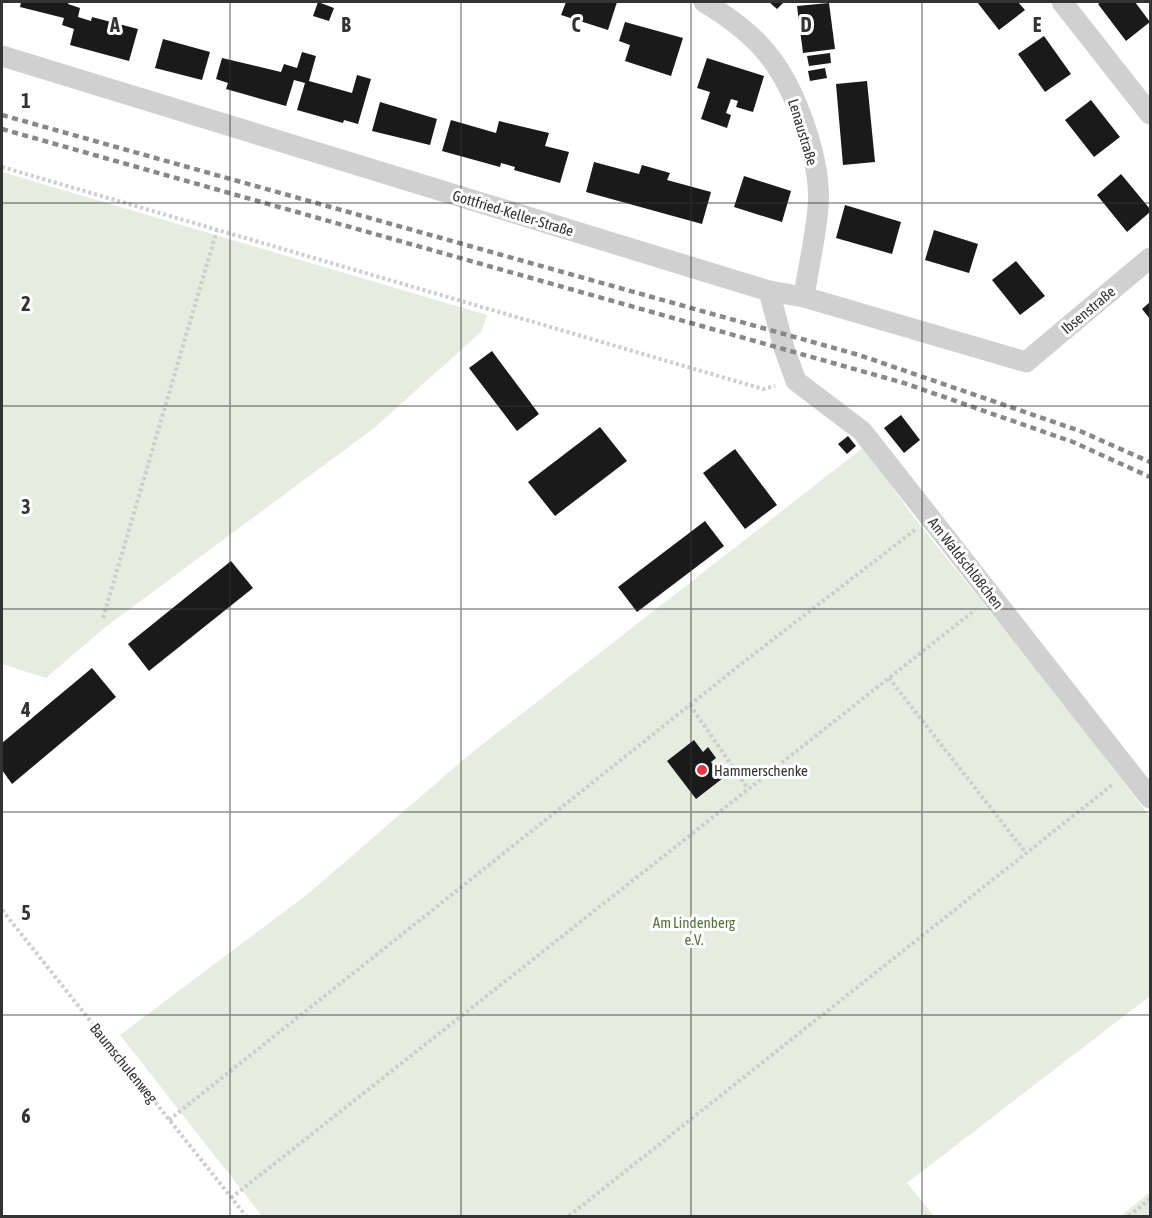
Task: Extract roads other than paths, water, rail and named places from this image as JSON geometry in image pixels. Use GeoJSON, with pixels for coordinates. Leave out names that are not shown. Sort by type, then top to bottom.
{"type":"FeatureCollection","features":[{"type":"Feature","properties":{"kind":"street","name":"Lenaustraße"},"geometry":{"type":"LineString","coordinates":[[704,2],[752,38],[773,60],[800,115],[812,156],[818,206],[804,297]]}},
{"type":"Feature","properties":{"kind":"street"},"geometry":{"type":"LineString","coordinates":[[1062,2],[1150,114]]}},
{"type":"Feature","properties":{"kind":"street","name":"Gottfried-Keller-Straße"},"geometry":{"type":"LineString","coordinates":[[2,56],[768,291],[804,297],[1026,362]]}},
{"type":"Feature","properties":{"kind":"street","name":"Ibsenstraße"},"geometry":{"type":"LineString","coordinates":[[1026,362],[1150,258]]}},
{"type":"Feature","properties":{"kind":"street","name":"Am Waldschlößchen"},"geometry":{"type":"LineString","coordinates":[[768,291],[796,381],[862,431],[1150,798]]}},
{"type":"Feature","properties":{"kind":"railway"},"geometry":{"type":"LineString","coordinates":[[2,115],[859,355],[1080,431],[1150,462]]}},
{"type":"Feature","properties":{"kind":"railway"},"geometry":{"type":"LineString","coordinates":[[2,129],[904,383],[1073,442],[1150,477]]}},
{"type":"Feature","properties":{"kind":"place","name":"Hammerschenke"},"geometry":{"type":"Point","coordinates":[702,770]}},
{"type":"Feature","properties":{"kind":"park label","name":"Am Lindenberg e.V."},"geometry":{"type":"Point","coordinates":[694,930]}}]}
